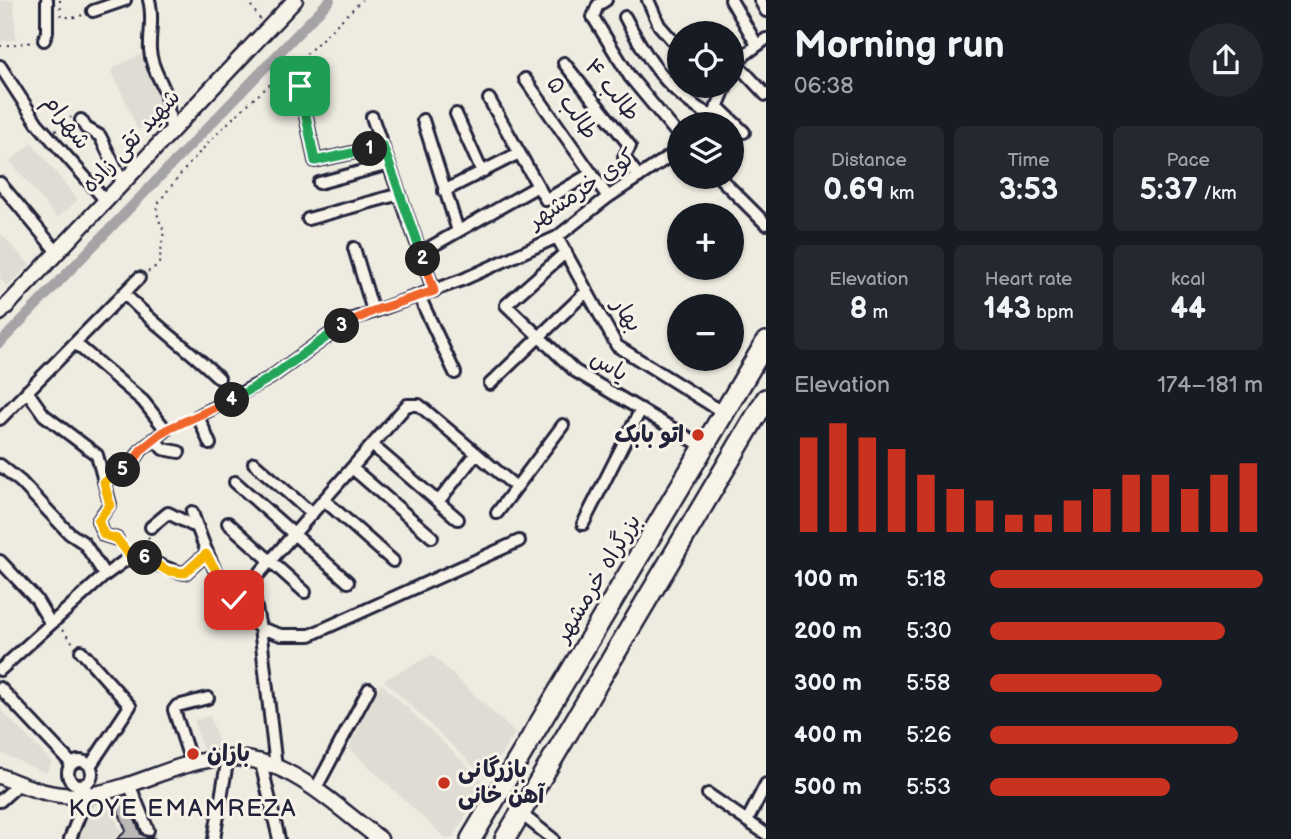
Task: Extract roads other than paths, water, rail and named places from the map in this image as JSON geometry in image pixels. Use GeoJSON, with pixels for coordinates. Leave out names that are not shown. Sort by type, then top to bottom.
{"type":"FeatureCollection","features":[{"type":"Feature","properties":{"kind":"highway","name":"بزرگراه خرمشهر"},"geometry":{"type":"LineString","coordinates":[[505,839],[718,480],[758,389],[766,342]]}},
{"type":"Feature","properties":{"kind":"highway"},"geometry":{"type":"LineString","coordinates":[[758,389],[766,367]]}},
{"type":"Feature","properties":{"kind":"highway","name":"بزرگراه خرمشهر"},"geometry":{"type":"LineString","coordinates":[[471,839],[724,413],[758,389]]}},
{"type":"Feature","properties":{"kind":"main road","name":"شهید تقی زاده"},"geometry":{"type":"LineString","coordinates":[[0,313],[295,0]]}},
{"type":"Feature","properties":{"kind":"main road"},"geometry":{"type":"LineString","coordinates":[[0,776],[47,794],[129,784],[191,762],[228,757],[276,767],[315,790],[380,839]]}},
{"type":"Feature","properties":{"kind":"street"},"geometry":{"type":"LineString","coordinates":[[44,40],[47,32],[47,0]]}},
{"type":"Feature","properties":{"kind":"street"},"geometry":{"type":"LineString","coordinates":[[93,11],[125,0]]}},
{"type":"Feature","properties":{"kind":"street"},"geometry":{"type":"LineString","coordinates":[[149,0],[152,10],[149,48],[152,66],[166,94],[166,113],[172,131]]}},
{"type":"Feature","properties":{"kind":"street"},"geometry":{"type":"LineString","coordinates":[[606,0],[598,5],[593,17],[630,77],[667,122]]}},
{"type":"Feature","properties":{"kind":"street"},"geometry":{"type":"LineString","coordinates":[[648,0],[659,25],[667,34]]}},
{"type":"Feature","properties":{"kind":"street"},"geometry":{"type":"LineString","coordinates":[[731,0],[761,42],[744,56]]}},
{"type":"Feature","properties":{"kind":"street"},"geometry":{"type":"LineString","coordinates":[[760,0],[766,11]]}},
{"type":"Feature","properties":{"kind":"street"},"geometry":{"type":"LineString","coordinates":[[625,17],[654,69],[681,95],[706,112]]}},
{"type":"Feature","properties":{"kind":"street","name":"طالب ۴"},"geometry":{"type":"LineString","coordinates":[[564,63],[631,146],[624,157],[639,177]]}},
{"type":"Feature","properties":{"kind":"street","name":"شهرام"},"geometry":{"type":"LineString","coordinates":[[0,66],[47,135],[106,201]]}},
{"type":"Feature","properties":{"kind":"street"},"geometry":{"type":"LineString","coordinates":[[744,75],[766,95]]}},
{"type":"Feature","properties":{"kind":"street","name":"طالب ۵"},"geometry":{"type":"LineString","coordinates":[[526,79],[608,197]]}},
{"type":"Feature","properties":{"kind":"street"},"geometry":{"type":"LineString","coordinates":[[300,86],[315,161],[383,146]]}},
{"type":"Feature","properties":{"kind":"street"},"geometry":{"type":"LineString","coordinates":[[489,99],[546,200],[592,173]]}},
{"type":"Feature","properties":{"kind":"street"},"geometry":{"type":"LineString","coordinates":[[456,114],[482,172]]}},
{"type":"Feature","properties":{"kind":"street"},"geometry":{"type":"LineString","coordinates":[[372,117],[434,291]]}},
{"type":"Feature","properties":{"kind":"street"},"geometry":{"type":"LineString","coordinates":[[81,120],[86,128],[100,136],[123,183]]}},
{"type":"Feature","properties":{"kind":"street"},"geometry":{"type":"LineString","coordinates":[[423,120],[458,231]]}},
{"type":"Feature","properties":{"kind":"street"},"geometry":{"type":"LineString","coordinates":[[444,191],[519,153]]}},
{"type":"Feature","properties":{"kind":"street","name":"کوی خرمشهر"},"geometry":{"type":"LineString","coordinates":[[210,444],[198,416],[270,378],[350,320],[434,291],[557,237],[608,197],[667,158]]}},
{"type":"Feature","properties":{"kind":"street"},"geometry":{"type":"LineString","coordinates":[[319,183],[389,164]]}},
{"type":"Feature","properties":{"kind":"street"},"geometry":{"type":"LineString","coordinates":[[0,183],[57,252]]}},
{"type":"Feature","properties":{"kind":"street"},"geometry":{"type":"LineString","coordinates":[[420,253],[538,186]]}},
{"type":"Feature","properties":{"kind":"street"},"geometry":{"type":"LineString","coordinates":[[731,189],[766,224]]}},
{"type":"Feature","properties":{"kind":"street"},"geometry":{"type":"LineString","coordinates":[[308,219],[400,194]]}},
{"type":"Feature","properties":{"kind":"street","name":"بهار"},"geometry":{"type":"LineString","coordinates":[[557,237],[617,346],[724,413]]}},
{"type":"Feature","properties":{"kind":"street"},"geometry":{"type":"LineString","coordinates":[[354,248],[373,311]]}},
{"type":"Feature","properties":{"kind":"street","name":"یاس"},"geometry":{"type":"LineString","coordinates":[[566,252],[506,305],[575,371],[704,447]]}},
{"type":"Feature","properties":{"kind":"street"},"geometry":{"type":"LineString","coordinates":[[0,419],[139,278]]}},
{"type":"Feature","properties":{"kind":"street"},"geometry":{"type":"LineString","coordinates":[[490,384],[587,291]]}},
{"type":"Feature","properties":{"kind":"street"},"geometry":{"type":"LineString","coordinates":[[124,293],[150,321],[195,354],[219,378]]}},
{"type":"Feature","properties":{"kind":"street"},"geometry":{"type":"LineString","coordinates":[[419,296],[455,373]]}},
{"type":"Feature","properties":{"kind":"street"},"geometry":{"type":"LineString","coordinates":[[75,343],[143,401],[166,430],[141,450],[131,466],[104,482]]}},
{"type":"Feature","properties":{"kind":"street"},"geometry":{"type":"LineString","coordinates":[[27,391],[44,415],[97,454],[110,505],[98,521],[104,535],[117,539]]}},
{"type":"Feature","properties":{"kind":"street"},"geometry":{"type":"LineString","coordinates":[[276,767],[260,628],[251,583],[407,405],[419,405],[516,488]]}},
{"type":"Feature","properties":{"kind":"street"},"geometry":{"type":"LineString","coordinates":[[583,524],[641,408]]}},
{"type":"Feature","properties":{"kind":"street"},"geometry":{"type":"LineString","coordinates":[[497,513],[563,425]]}},
{"type":"Feature","properties":{"kind":"street"},"geometry":{"type":"LineString","coordinates":[[154,439],[163,449],[179,452]]}},
{"type":"Feature","properties":{"kind":"street"},"geometry":{"type":"LineString","coordinates":[[372,445],[458,519]]}},
{"type":"Feature","properties":{"kind":"street"},"geometry":{"type":"LineString","coordinates":[[438,502],[476,454]]}},
{"type":"Feature","properties":{"kind":"street"},"geometry":{"type":"LineString","coordinates":[[254,463],[312,514]]}},
{"type":"Feature","properties":{"kind":"street"},"geometry":{"type":"LineString","coordinates":[[0,465],[21,482],[69,533],[85,543],[105,575]]}},
{"type":"Feature","properties":{"kind":"street"},"geometry":{"type":"LineString","coordinates":[[352,468],[432,537]]}},
{"type":"Feature","properties":{"kind":"street"},"geometry":{"type":"LineString","coordinates":[[235,482],[348,582]]}},
{"type":"Feature","properties":{"kind":"street"},"geometry":{"type":"LineString","coordinates":[[324,500],[393,561]]}},
{"type":"Feature","properties":{"kind":"street"},"geometry":{"type":"LineString","coordinates":[[192,512],[206,554],[234,600],[260,628],[281,635],[310,635],[519,541]]}},
{"type":"Feature","properties":{"kind":"street"},"geometry":{"type":"LineString","coordinates":[[151,527],[168,513],[198,528]]}},
{"type":"Feature","properties":{"kind":"street"},"geometry":{"type":"LineString","coordinates":[[228,523],[305,593]]}},
{"type":"Feature","properties":{"kind":"street"},"geometry":{"type":"LineString","coordinates":[[0,670],[105,575],[131,557],[152,560],[168,571],[185,573],[206,554]]}},
{"type":"Feature","properties":{"kind":"street"},"geometry":{"type":"LineString","coordinates":[[0,561],[36,600],[52,623]]}},
{"type":"Feature","properties":{"kind":"street"},"geometry":{"type":"LineString","coordinates":[[70,839],[91,779],[90,766],[130,706],[81,651]]}},
{"type":"Feature","properties":{"kind":"street"},"geometry":{"type":"LineString","coordinates":[[0,688],[72,764]]}},
{"type":"Feature","properties":{"kind":"street"},"geometry":{"type":"LineString","coordinates":[[315,790],[369,690]]}},
{"type":"Feature","properties":{"kind":"street"},"geometry":{"type":"LineString","coordinates":[[191,762],[174,710],[177,706],[208,698]]}},
{"type":"Feature","properties":{"kind":"street"},"geometry":{"type":"LineString","coordinates":[[214,839],[228,757]]}},
{"type":"Feature","properties":{"kind":"street"},"geometry":{"type":"LineString","coordinates":[[86,790],[72,783],[68,770],[78,761],[90,766]]}},
{"type":"Feature","properties":{"kind":"street"},"geometry":{"type":"LineString","coordinates":[[261,763],[279,839]]}},
{"type":"Feature","properties":{"kind":"street"},"geometry":{"type":"LineString","coordinates":[[0,801],[19,784]]}},
{"type":"Feature","properties":{"kind":"street"},"geometry":{"type":"LineString","coordinates":[[129,784],[148,830]]}},
{"type":"Feature","properties":{"kind":"street"},"geometry":{"type":"LineString","coordinates":[[747,821],[766,784]]}},
{"type":"Feature","properties":{"kind":"street"},"geometry":{"type":"LineString","coordinates":[[708,794],[766,834]]}},
{"type":"Feature","properties":{"kind":"street"},"geometry":{"type":"LineString","coordinates":[[520,813],[553,839]]}},
{"type":"Feature","properties":{"kind":"waterway"},"geometry":{"type":"LineString","coordinates":[[0,343],[330,0]]}},
{"type":"Feature","properties":{"kind":"place","name":"اتو بابک"},"geometry":{"type":"Point","coordinates":[698,435]}},
{"type":"Feature","properties":{"kind":"place","name":"باران"},"geometry":{"type":"Point","coordinates":[193,754]}},
{"type":"Feature","properties":{"kind":"place","name":"بازرگانی آهن خانی"},"geometry":{"type":"Point","coordinates":[444,783]}},
{"type":"Feature","properties":{"kind":"district","name":"KOYE EMAMREZA"},"geometry":{"type":"Point","coordinates":[183,808]}}]}
